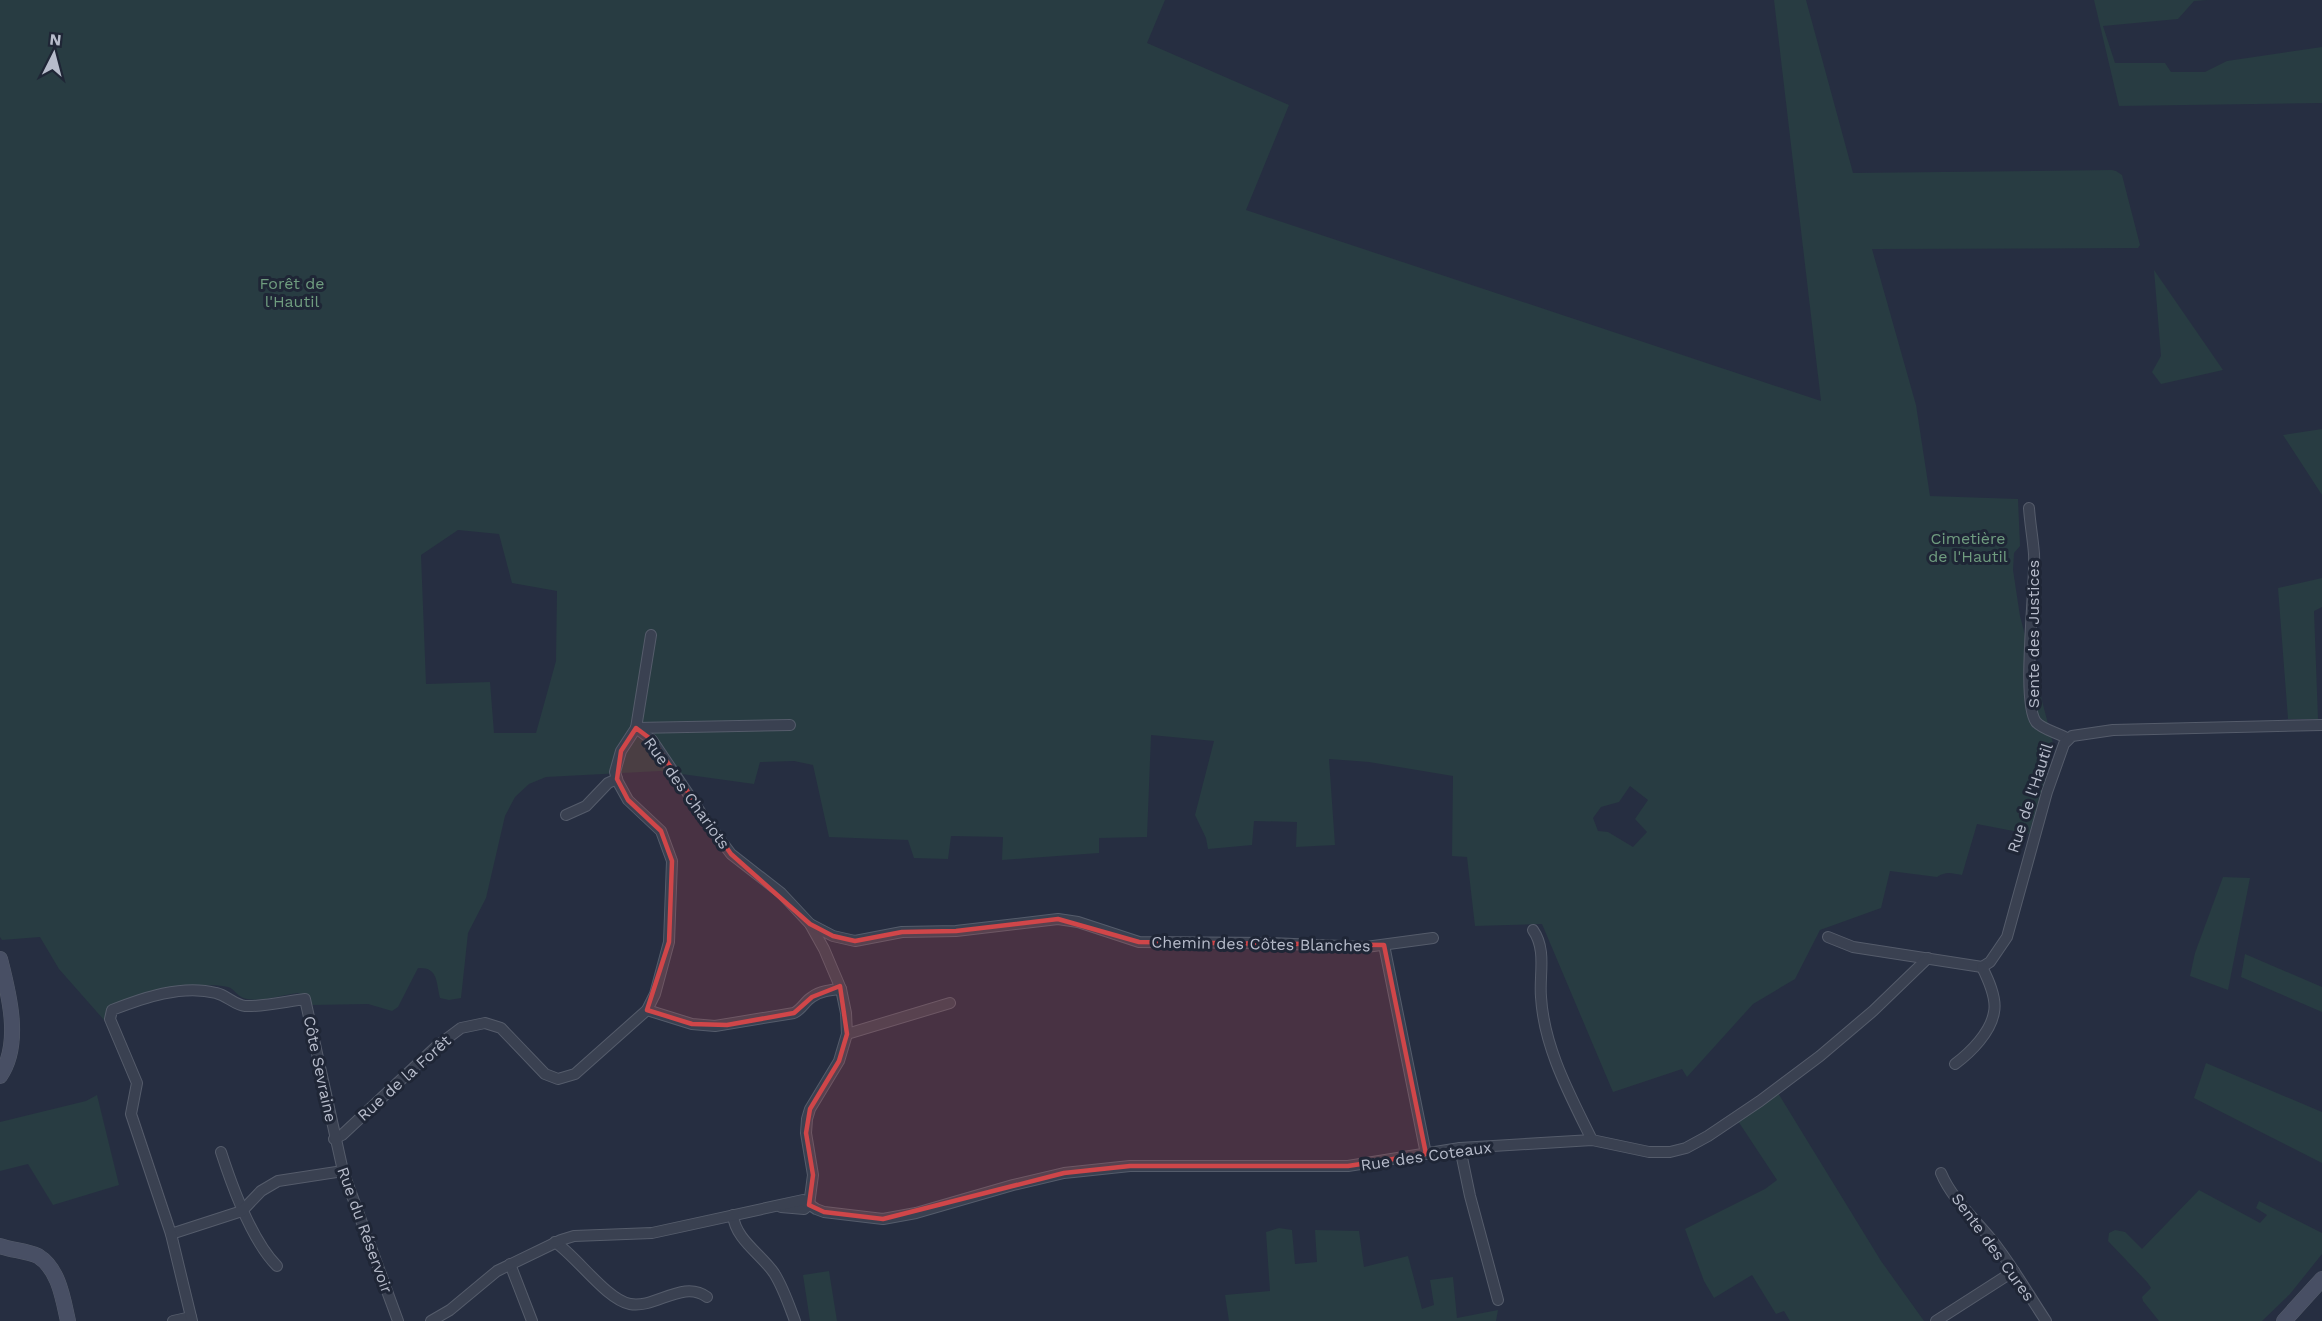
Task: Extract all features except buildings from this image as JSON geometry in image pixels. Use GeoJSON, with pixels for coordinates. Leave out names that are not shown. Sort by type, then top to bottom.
{"type":"FeatureCollection","features":[{"type":"Feature","properties":{"kind":"main road"},"geometry":{"type":"LineString","coordinates":[[0,959],[12,1031],[9,1057],[0,1076]]}},
{"type":"Feature","properties":{"kind":"main road"},"geometry":{"type":"LineString","coordinates":[[0,1246],[37,1256],[50,1268],[60,1287],[68,1321]]}},
{"type":"Feature","properties":{"kind":"main road"},"geometry":{"type":"LineString","coordinates":[[2284,1321],[2322,1279]]}},
{"type":"Feature","properties":{"kind":"street","name":"Sente des Justices"},"geometry":{"type":"LineString","coordinates":[[2029,508],[2034,555],[2030,636],[2030,712],[2038,724],[2068,739]]}},
{"type":"Feature","properties":{"kind":"street"},"geometry":{"type":"LineString","coordinates":[[566,815],[586,806],[608,783],[617,779],[615,771],[621,751],[636,728],[651,635]]}},
{"type":"Feature","properties":{"kind":"street"},"geometry":{"type":"LineString","coordinates":[[636,728],[790,725]]}},
{"type":"Feature","properties":{"kind":"street","name":"Rue de l'Hautil"},"geometry":{"type":"LineString","coordinates":[[1982,967],[1990,962],[2007,937],[2047,792],[2064,744],[2068,739],[2078,734],[2113,730],[2322,725]]}},
{"type":"Feature","properties":{"kind":"street","name":"Rue des Chariots"},"geometry":{"type":"LineString","coordinates":[[636,728],[652,740],[706,822],[731,854],[781,893],[810,924],[824,949],[841,989],[847,1034],[839,1061],[810,1109],[807,1119],[806,1133],[813,1175],[809,1205]]}},
{"type":"Feature","properties":{"kind":"street","name":"Rue de la Forêt"},"geometry":{"type":"LineString","coordinates":[[334,1139],[342,1136],[437,1046],[461,1028],[478,1024],[494,1024],[501,1028],[544,1074],[558,1078],[574,1074],[647,1010],[655,994],[667,952],[672,890],[670,852],[661,831],[628,800],[617,779]]}},
{"type":"Feature","properties":{"kind":"street","name":"Chemin des Côtes Blanches"},"geometry":{"type":"LineString","coordinates":[[810,924],[833,936],[855,941],[902,932],[956,932],[1058,919],[1078,922],[1139,942],[1267,943],[1366,947],[1433,939]]}},
{"type":"Feature","properties":{"kind":"street"},"geometry":{"type":"LineString","coordinates":[[1533,930],[1539,939],[1542,964],[1540,996],[1543,1021],[1565,1088],[1592,1140]]}},
{"type":"Feature","properties":{"kind":"street"},"geometry":{"type":"LineString","coordinates":[[1828,937],[1853,946],[1982,967],[1995,1010],[1986,1031],[1955,1064]]}},
{"type":"Feature","properties":{"kind":"street"},"geometry":{"type":"LineString","coordinates":[[1384,945],[1426,1154]]}},
{"type":"Feature","properties":{"kind":"street","name":"Rue des Coteaux"},"geometry":{"type":"LineString","coordinates":[[734,1215],[803,1200],[831,1214],[883,1219],[916,1213],[1012,1185],[1064,1173],[1130,1166],[1348,1166],[1460,1148],[1592,1140],[1649,1152],[1670,1152],[1686,1148],[1708,1136],[1820,1056],[1873,1011],[1928,958]]}},
{"type":"Feature","properties":{"kind":"street"},"geometry":{"type":"LineString","coordinates":[[647,1010],[692,1024],[716,1026],[794,1013],[812,997],[829,990],[841,989]]}},
{"type":"Feature","properties":{"kind":"street","name":"Côte Sevraine"},"geometry":{"type":"LineString","coordinates":[[171,1234],[131,1114],[137,1083],[110,1019],[112,1010],[136,1000],[166,993],[198,991],[217,993],[244,1006],[305,999],[334,1139]]}},
{"type":"Feature","properties":{"kind":"street"},"geometry":{"type":"LineString","coordinates":[[847,1034],[950,1004]]}},
{"type":"Feature","properties":{"kind":"street","name":"Rue du Réservoir"},"geometry":{"type":"LineString","coordinates":[[334,1139],[343,1171],[398,1321]]}},
{"type":"Feature","properties":{"kind":"street"},"geometry":{"type":"LineString","coordinates":[[1460,1148],[1470,1196],[1498,1300]]}},
{"type":"Feature","properties":{"kind":"street"},"geometry":{"type":"LineString","coordinates":[[221,1152],[244,1210],[266,1254],[277,1266]]}},
{"type":"Feature","properties":{"kind":"street"},"geometry":{"type":"LineString","coordinates":[[173,1321],[192,1319],[171,1234],[244,1210],[261,1191],[278,1181],[343,1171]]}},
{"type":"Feature","properties":{"kind":"street","name":"Sente des Cures"},"geometry":{"type":"LineString","coordinates":[[1941,1173],[1951,1191],[1992,1240],[2014,1271],[2046,1321]]}},
{"type":"Feature","properties":{"kind":"street"},"geometry":{"type":"LineString","coordinates":[[431,1321],[450,1317],[484,1281],[510,1264],[555,1242],[574,1236],[652,1233],[734,1215],[734,1223],[741,1235],[773,1273],[795,1321]]}},
{"type":"Feature","properties":{"kind":"street"},"geometry":{"type":"LineString","coordinates":[[555,1242],[569,1252],[610,1294],[626,1303],[638,1305],[686,1291],[701,1293],[707,1297]]}},
{"type":"Feature","properties":{"kind":"street"},"geometry":{"type":"LineString","coordinates":[[510,1264],[532,1321]]}},
{"type":"Feature","properties":{"kind":"street"},"geometry":{"type":"LineString","coordinates":[[1936,1321],[2014,1271]]}},
{"type":"Feature","properties":{"kind":"highlighted area"},"geometry":{"type":"Polygon","coordinates":[[[636,728],[652,740],[731,854],[810,924],[833,936],[855,941],[902,932],[956,931],[1058,919],[1139,942],[1384,945],[1426,1154],[1348,1166],[1130,1166],[1064,1173],[883,1219],[824,1212],[809,1205],[813,1175],[806,1133],[810,1109],[839,1061],[847,1034],[840,986],[812,997],[794,1013],[727,1025],[692,1024],[647,1010],[669,942],[672,861],[661,831],[628,800],[617,779],[621,751],[636,728]]]}},
{"type":"Feature","properties":{"kind":"green space","name":"Forêt de l'Hautil"},"geometry":{"type":"Polygon","coordinates":[[[0,0],[1165,0],[1147,43],[1289,105],[1246,210],[1821,401],[1774,0],[1806,0],[1853,173],[2112,170],[2122,175],[2140,245],[2138,248],[1872,249],[1916,405],[1930,496],[2018,499],[2020,546],[2014,553],[2013,570],[2020,616],[2054,747],[2029,834],[1977,824],[1962,875],[1946,873],[1937,877],[1890,871],[1881,908],[1820,930],[1795,979],[1753,1004],[1687,1077],[1682,1069],[1613,1092],[1542,924],[1475,926],[1467,857],[1452,856],[1453,776],[1369,762],[1329,759],[1335,845],[1296,847],[1297,822],[1254,821],[1252,845],[1208,849],[1206,838],[1195,815],[1214,741],[1151,735],[1147,837],[1099,838],[1099,853],[1002,860],[1003,837],[951,836],[948,859],[914,858],[908,840],[829,837],[813,765],[794,761],[760,762],[754,784],[660,771],[546,777],[529,784],[515,797],[505,816],[486,898],[468,933],[461,998],[449,1000],[440,998],[433,973],[425,968],[418,968],[398,1007],[392,1011],[368,1004],[312,1005],[298,993],[253,1000],[241,997],[228,987],[214,985],[163,993],[130,1005],[104,1020],[59,969],[40,937],[2,940],[0,937],[0,0]],[[458,530],[421,555],[426,684],[490,682],[494,733],[536,733],[556,661],[557,591],[512,583],[499,534],[458,530]],[[1630,786],[1619,802],[1601,807],[1593,818],[1598,831],[1608,832],[1633,847],[1647,832],[1635,819],[1648,800],[1630,786]]]}},
{"type":"Feature","properties":{"kind":"green space"},"geometry":{"type":"Polygon","coordinates":[[[2094,0],[2207,0],[2194,1],[2178,19],[2103,26],[2115,63],[2165,63],[2171,72],[2205,72],[2227,61],[2322,47],[2322,103],[2119,106],[2094,0]]]}},
{"type":"Feature","properties":{"kind":"green space"},"geometry":{"type":"Polygon","coordinates":[[[2154,270],[2223,370],[2161,384],[2152,372],[2161,356],[2154,270]]]}},
{"type":"Feature","properties":{"kind":"green space"},"geometry":{"type":"Polygon","coordinates":[[[2322,429],[2322,495],[2283,435],[2322,429]]]}},
{"type":"Feature","properties":{"kind":"green space"},"geometry":{"type":"Polygon","coordinates":[[[2322,578],[2322,607],[2314,611],[2318,719],[2288,719],[2278,588],[2322,578]]]}},
{"type":"Feature","properties":{"kind":"green space"},"geometry":{"type":"Polygon","coordinates":[[[2223,877],[2250,878],[2228,990],[2190,976],[2195,953],[2223,877]]]}},
{"type":"Feature","properties":{"kind":"green space"},"geometry":{"type":"Polygon","coordinates":[[[2245,954],[2322,987],[2322,1012],[2241,977],[2245,954]]]}},
{"type":"Feature","properties":{"kind":"green space"},"geometry":{"type":"Polygon","coordinates":[[[2206,1063],[2322,1112],[2322,1163],[2194,1098],[2206,1063]]]}},
{"type":"Feature","properties":{"kind":"green space"},"geometry":{"type":"Polygon","coordinates":[[[1778,1093],[1881,1261],[1924,1321],[1790,1321],[1784,1311],[1776,1314],[1752,1275],[1714,1298],[1704,1281],[1685,1229],[1765,1189],[1777,1180],[1738,1121],[1778,1093]]]}},
{"type":"Feature","properties":{"kind":"green space"},"geometry":{"type":"Polygon","coordinates":[[[97,1095],[119,1185],[53,1205],[28,1164],[0,1171],[0,1122],[86,1101],[97,1095]]]}},
{"type":"Feature","properties":{"kind":"green space"},"geometry":{"type":"Polygon","coordinates":[[[2199,1190],[2260,1223],[2267,1215],[2256,1208],[2259,1201],[2322,1233],[2322,1254],[2290,1294],[2262,1321],[2159,1321],[2142,1297],[2151,1288],[2108,1241],[2109,1233],[2115,1230],[2125,1232],[2142,1249],[2199,1190]]]}},
{"type":"Feature","properties":{"kind":"green space"},"geometry":{"type":"Polygon","coordinates":[[[1279,1228],[1292,1230],[1295,1264],[1317,1262],[1315,1230],[1359,1231],[1364,1267],[1408,1256],[1422,1309],[1434,1305],[1430,1280],[1453,1277],[1457,1318],[1498,1310],[1496,1321],[1229,1321],[1225,1295],[1270,1291],[1266,1232],[1279,1228]]]}},
{"type":"Feature","properties":{"kind":"green space"},"geometry":{"type":"Polygon","coordinates":[[[829,1271],[837,1321],[810,1321],[803,1275],[829,1271]]]}},
{"type":"Feature","properties":{"kind":"park label","name":"Cimetière de l'Hautil"},"geometry":{"type":"Point","coordinates":[1968,547]}}]}
